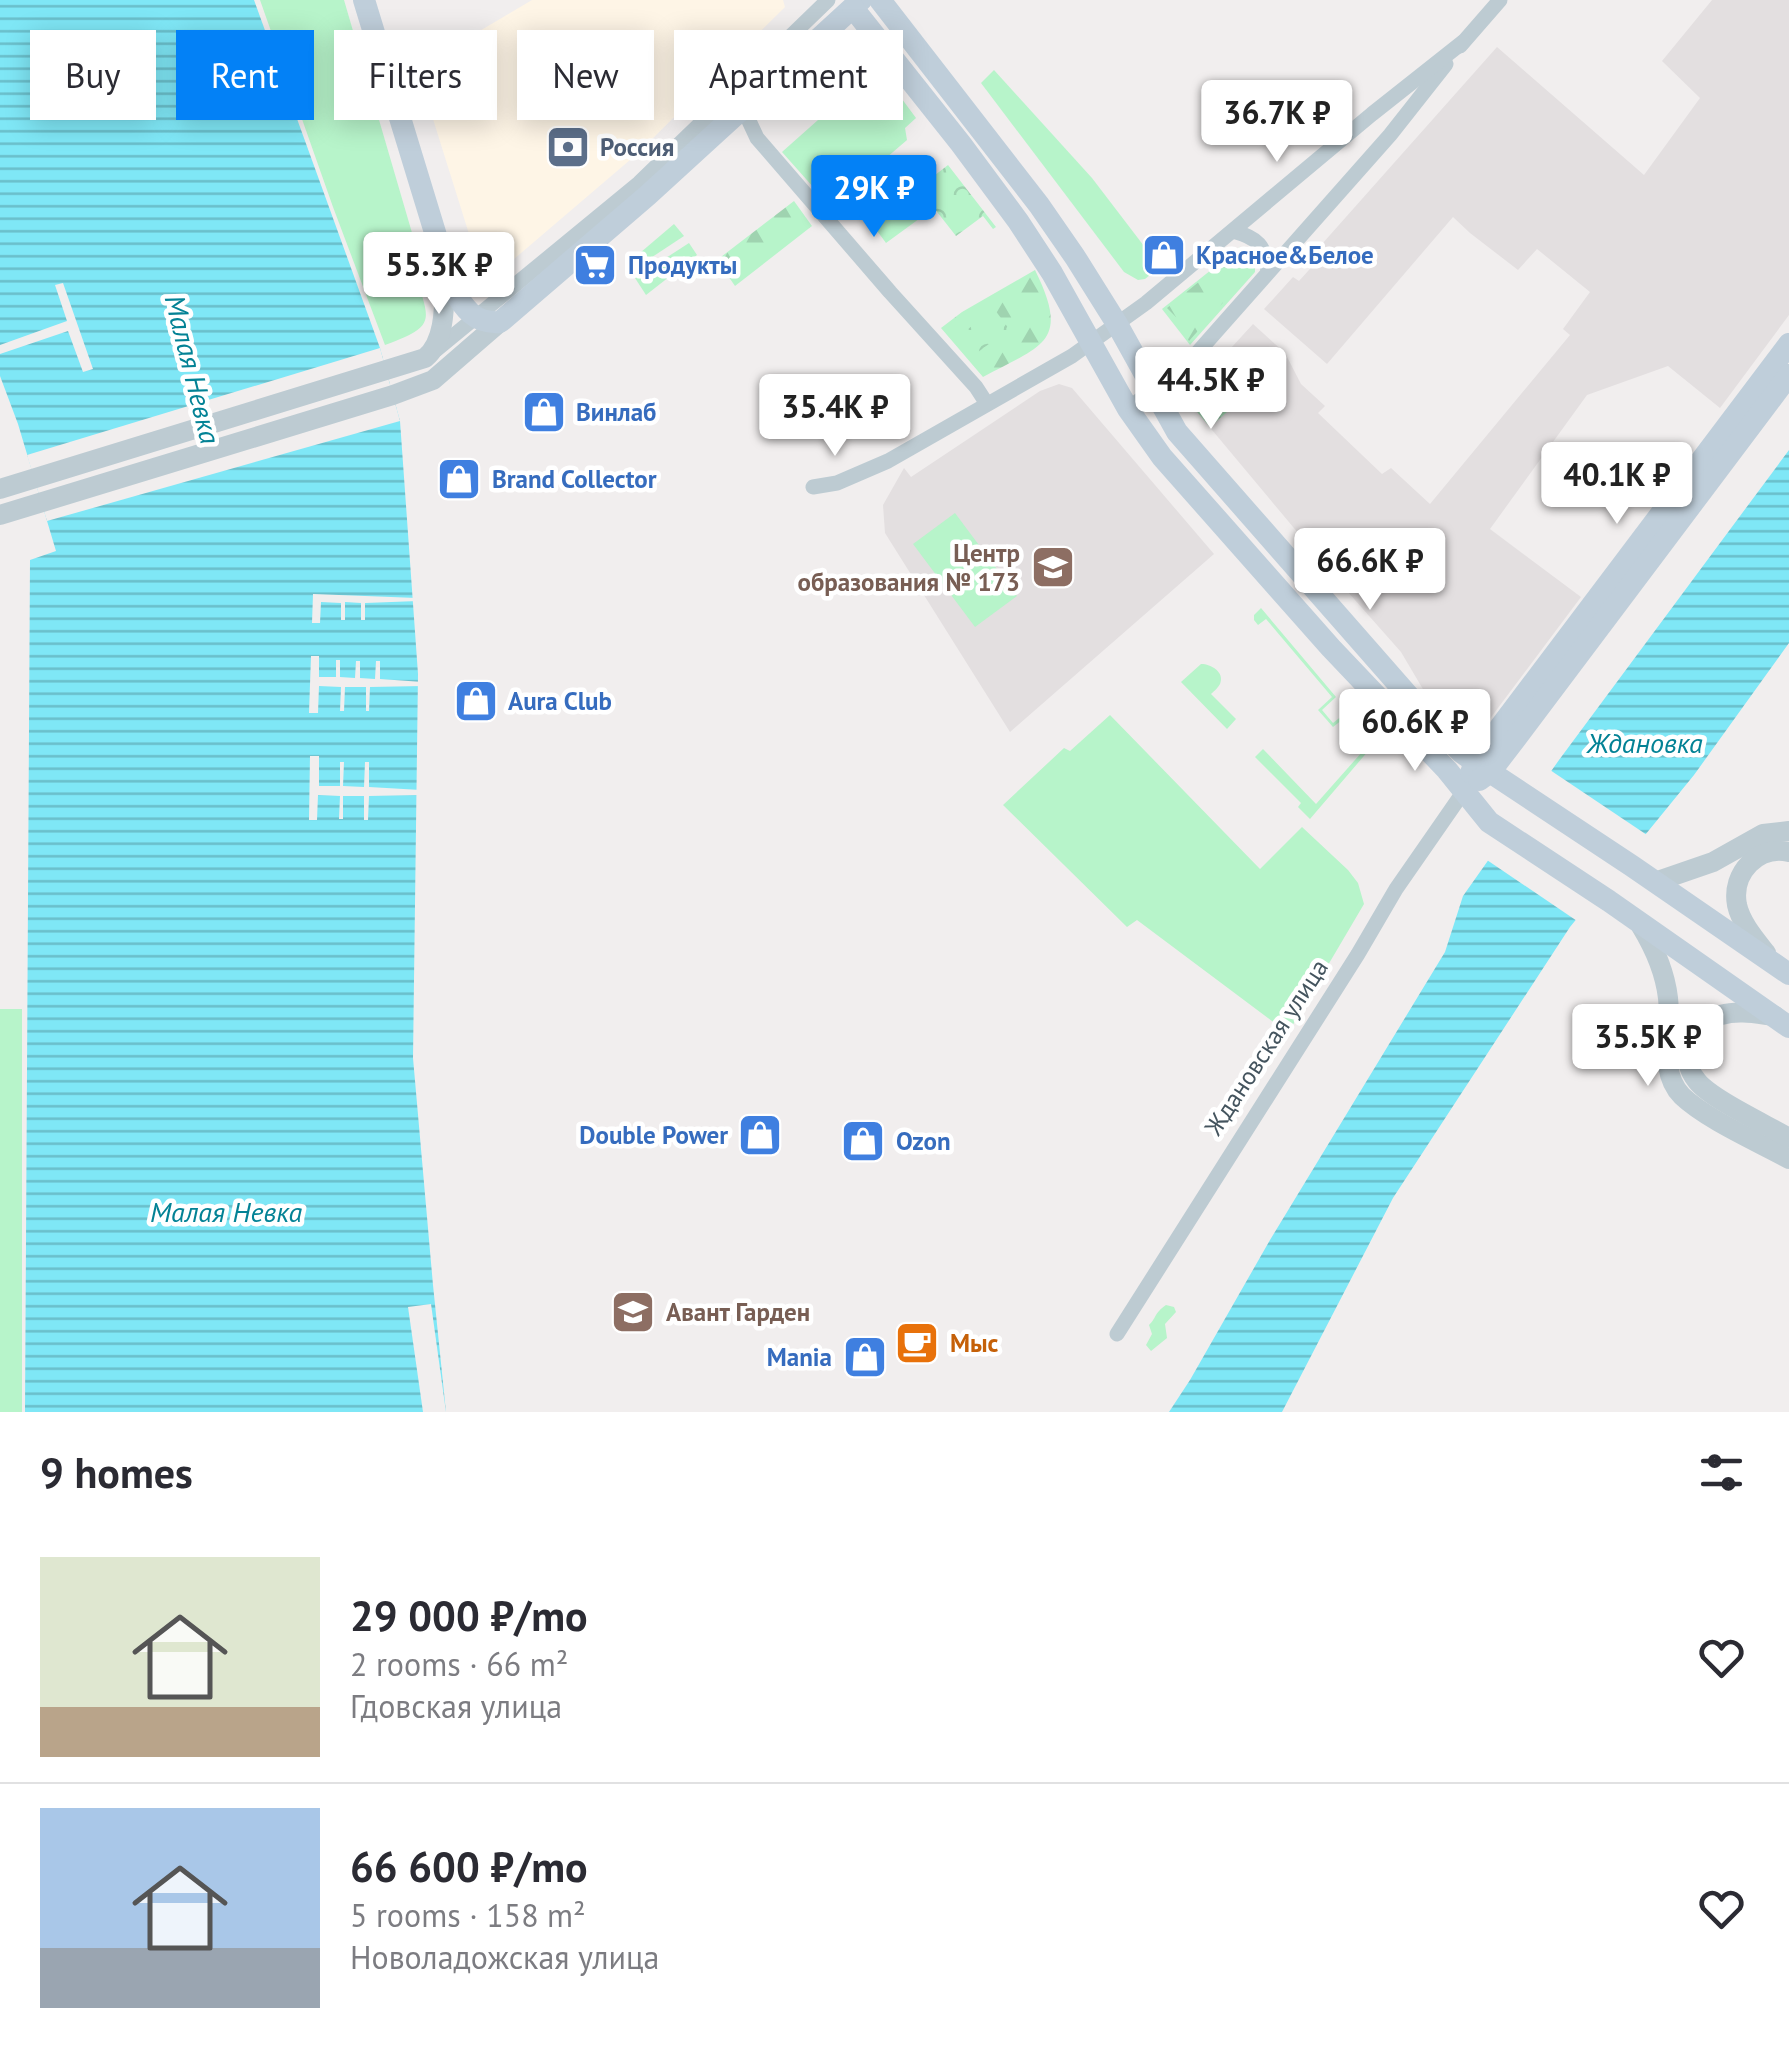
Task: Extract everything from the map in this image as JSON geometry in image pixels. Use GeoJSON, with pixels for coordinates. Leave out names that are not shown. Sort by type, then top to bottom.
{"type":"FeatureCollection","features":[{"type":"Feature","properties":{"kind":"main road"},"geometry":{"type":"LineString","coordinates":[[364,0],[452,288],[474,317],[488,323],[500,322],[730,120]]}},
{"type":"Feature","properties":{"kind":"main road"},"geometry":{"type":"LineString","coordinates":[[880,0],[1039,206],[1117,324],[1177,432],[1420,709],[1461,752],[1783,970]]}},
{"type":"Feature","properties":{"kind":"main road"},"geometry":{"type":"LineString","coordinates":[[825,30],[855,2],[1018,221],[1052,273],[1128,409],[1162,457],[1331,648],[1448,770],[1489,822],[1782,1022]]}},
{"type":"Feature","properties":{"kind":"main road","name":"Ждановская улица"},"geometry":{"type":"LineString","coordinates":[[1482,767],[1789,344]]}},
{"type":"Feature","properties":{"kind":"main road","name":"Ждановская улица"},"geometry":{"type":"LineString","coordinates":[[1464,790],[1789,376]]}},
{"type":"Feature","properties":{"kind":"street"},"geometry":{"type":"LineString","coordinates":[[0,489],[425,358],[639,183],[828,0]]}},
{"type":"Feature","properties":{"kind":"street"},"geometry":{"type":"LineString","coordinates":[[1128,409],[1190,361],[1390,135],[1500,0]]}},
{"type":"Feature","properties":{"kind":"street"},"geometry":{"type":"LineString","coordinates":[[813,487],[837,483],[888,461],[1090,344],[1464,42]]}},
{"type":"Feature","properties":{"kind":"street"},"geometry":{"type":"LineString","coordinates":[[748,120],[756,138],[976,387],[986,404]]}},
{"type":"Feature","properties":{"kind":"street"},"geometry":{"type":"LineString","coordinates":[[1233,231],[1251,236],[1260,245],[1268,271]]}},
{"type":"Feature","properties":{"kind":"street"},"geometry":{"type":"LineString","coordinates":[[434,351],[444,310],[445,267]]}},
{"type":"Feature","properties":{"kind":"street"},"geometry":{"type":"LineString","coordinates":[[0,515],[393,396],[433,380],[500,322]]}},
{"type":"Feature","properties":{"kind":"street","name":"Ждановская улица"},"geometry":{"type":"LineString","coordinates":[[1117,1334],[1396,889],[1464,790]]}},
{"type":"Feature","properties":{"kind":"street"},"geometry":{"type":"LineString","coordinates":[[1655,882],[1713,862],[1763,834],[1789,831]]}},
{"type":"Feature","properties":{"kind":"street"},"geometry":{"type":"LineString","coordinates":[[1783,970],[1749,932],[1737,904],[1739,879],[1754,858],[1775,849],[1789,852]]}},
{"type":"Feature","properties":{"kind":"street"},"geometry":{"type":"LineString","coordinates":[[1637,920],[1654,946],[1664,972],[1670,1075],[1679,1093],[1699,1109],[1789,1160]]}},
{"type":"Feature","properties":{"kind":"street"},"geometry":{"type":"LineString","coordinates":[[1782,1022],[1742,1012],[1717,1015],[1698,1027],[1688,1043],[1687,1064],[1697,1082],[1711,1094],[1789,1138]]}},
{"type":"Feature","properties":{"kind":"shaded area"},"geometry":{"type":"Polygon","coordinates":[[[532,0],[783,0],[785,7],[762,30],[674,30],[674,117],[637,154],[500,271],[489,274],[480,269],[433,120],[497,120],[497,30],[481,30],[532,0]]]}},
{"type":"Feature","properties":{"kind":"shaded area"},"geometry":{"type":"Polygon","coordinates":[[[1712,0],[1789,0],[1789,315],[1720,408],[1668,366],[1587,395],[1490,529],[1581,597],[1474,740],[1467,738],[1427,696],[1401,652],[1187,400],[1253,324],[1285,353],[1301,384],[1325,406],[1318,413],[1382,474],[1391,468],[1430,504],[1570,335],[1563,329],[1590,292],[1537,249],[1518,270],[1453,217],[1327,364],[1264,309],[1293,277],[1299,281],[1327,250],[1322,244],[1497,47],[1644,175],[1700,98],[1662,61],[1712,0]]]}},
{"type":"Feature","properties":{"kind":"shaded area","name":"Центр образования № 173"},"geometry":{"type":"Polygon","coordinates":[[[1059,384],[1072,388],[1214,554],[1010,732],[885,533],[883,505],[904,468],[911,477],[1040,391],[1059,384]]]}},
{"type":"Feature","properties":{"kind":"green space"},"geometry":{"type":"Polygon","coordinates":[[[260,0],[344,0],[353,30],[334,30],[334,120],[379,120],[422,267],[414,270],[426,311],[422,326],[385,345],[302,120],[314,120],[314,30],[271,30],[260,0]]]}},
{"type":"Feature","properties":{"kind":"green space"},"geometry":{"type":"Polygon","coordinates":[[[994,70],[1092,178],[1160,267],[1145,279],[1138,280],[1124,272],[981,83],[994,70]]]}},
{"type":"Feature","properties":{"kind":"green space"},"geometry":{"type":"Polygon","coordinates":[[[903,100],[916,118],[905,128],[907,140],[830,206],[782,152],[818,120],[903,120],[903,100]]]}},
{"type":"Feature","properties":{"kind":"green space"},"geometry":{"type":"Polygon","coordinates":[[[948,165],[996,227],[993,229],[983,216],[956,236],[934,208],[886,243],[872,224],[948,165]]]}},
{"type":"Feature","properties":{"kind":"green space"},"geometry":{"type":"Polygon","coordinates":[[[794,201],[812,226],[735,286],[717,260],[794,201]]]}},
{"type":"Feature","properties":{"kind":"green space"},"geometry":{"type":"Polygon","coordinates":[[[674,224],[684,236],[631,271],[627,264],[674,224]]]}},
{"type":"Feature","properties":{"kind":"green space"},"geometry":{"type":"Polygon","coordinates":[[[689,243],[697,255],[646,295],[635,278],[689,243]]]}},
{"type":"Feature","properties":{"kind":"green space"},"geometry":{"type":"Polygon","coordinates":[[[1240,247],[1255,260],[1255,272],[1190,345],[1162,309],[1240,247]]]}},
{"type":"Feature","properties":{"kind":"green space"},"geometry":{"type":"Polygon","coordinates":[[[1223,262],[1236,267],[1243,280],[1189,341],[1167,308],[1223,262]]]}},
{"type":"Feature","properties":{"kind":"green space"},"geometry":{"type":"Polygon","coordinates":[[[1035,270],[1050,313],[1045,339],[983,377],[941,328],[1035,270]]]}},
{"type":"Feature","properties":{"kind":"green space"},"geometry":{"type":"Polygon","coordinates":[[[995,310],[1009,329],[970,358],[955,338],[995,310]]]}},
{"type":"Feature","properties":{"kind":"green space"},"geometry":{"type":"Polygon","coordinates":[[[1197,385],[1227,412],[1210,427],[1187,400],[1197,385]]]}},
{"type":"Feature","properties":{"kind":"green space"},"geometry":{"type":"Polygon","coordinates":[[[955,513],[1017,596],[975,627],[913,544],[955,513]]]}},
{"type":"Feature","properties":{"kind":"green space"},"geometry":{"type":"Polygon","coordinates":[[[1261,608],[1336,697],[1322,710],[1333,723],[1348,711],[1375,743],[1310,819],[1298,807],[1301,803],[1255,757],[1263,749],[1316,804],[1370,743],[1347,716],[1333,727],[1318,710],[1332,697],[1266,619],[1258,625],[1254,620],[1261,608]]]}},
{"type":"Feature","properties":{"kind":"green space"},"geometry":{"type":"Polygon","coordinates":[[[1201,664],[1213,667],[1221,676],[1220,684],[1211,694],[1236,719],[1227,729],[1181,682],[1201,664]]]}},
{"type":"Feature","properties":{"kind":"green space"},"geometry":{"type":"Polygon","coordinates":[[[1110,715],[1260,869],[1302,827],[1358,883],[1364,904],[1288,1033],[1137,920],[1127,927],[1003,805],[1064,748],[1070,751],[1110,715]]]}},
{"type":"Feature","properties":{"kind":"green space"},"geometry":{"type":"Polygon","coordinates":[[[0,1009],[22,1009],[22,1412],[0,1412],[0,1009]]]}},
{"type":"Feature","properties":{"kind":"green space"},"geometry":{"type":"Polygon","coordinates":[[[1166,1305],[1176,1312],[1165,1324],[1167,1338],[1151,1351],[1146,1345],[1152,1334],[1149,1325],[1166,1305]]]}},
{"type":"Feature","properties":{"kind":"water","name":"Малая Невка"},"geometry":{"type":"Polygon","coordinates":[[[0,0],[254,0],[265,30],[176,30],[176,120],[297,120],[380,348],[400,421],[418,674],[413,1058],[446,1412],[25,1412],[30,560],[56,551],[0,376],[0,0]]]}},
{"type":"Feature","properties":{"kind":"water","name":"Ждановка"},"geometry":{"type":"Polygon","coordinates":[[[1789,450],[1789,643],[1694,775],[1570,927],[1393,1198],[1282,1412],[1169,1412],[1445,952],[1463,896],[1789,450]]]}},
{"type":"Feature","properties":{"kind":"pier"},"geometry":{"type":"Polygon","coordinates":[[[63,283],[93,369],[83,372],[68,331],[0,354],[0,345],[67,321],[55,285],[63,283]]]}},
{"type":"Feature","properties":{"kind":"pier"},"geometry":{"type":"Polygon","coordinates":[[[380,348],[400,421],[47,521],[27,455],[380,348]]]}},
{"type":"Feature","properties":{"kind":"pier"},"geometry":{"type":"Polygon","coordinates":[[[313,594],[418,601],[365,603],[365,620],[361,620],[361,603],[345,602],[345,620],[341,620],[341,603],[321,602],[320,623],[312,623],[313,594]]]}},
{"type":"Feature","properties":{"kind":"pier"},"geometry":{"type":"Polygon","coordinates":[[[311,656],[319,656],[319,677],[336,677],[336,660],[340,660],[340,677],[355,678],[356,661],[360,661],[360,678],[375,679],[376,661],[380,661],[380,679],[423,682],[423,686],[370,687],[369,711],[366,687],[345,687],[344,711],[340,711],[341,687],[319,686],[318,713],[309,713],[311,656]]]}},
{"type":"Feature","properties":{"kind":"pier"},"geometry":{"type":"Polygon","coordinates":[[[310,756],[319,756],[319,786],[340,786],[340,762],[344,762],[343,786],[364,787],[365,762],[369,762],[369,787],[421,790],[421,795],[369,796],[368,820],[364,820],[364,796],[343,796],[343,819],[339,819],[340,796],[318,795],[317,820],[309,820],[310,756]]]}},
{"type":"Feature","properties":{"kind":"pier"},"geometry":{"type":"Polygon","coordinates":[[[1547,768],[1650,837],[1580,923],[1484,858],[1547,768]]]}},
{"type":"Feature","properties":{"kind":"pier"},"geometry":{"type":"Polygon","coordinates":[[[431,1304],[446,1412],[423,1412],[408,1307],[431,1304]]]}},
{"type":"Feature","properties":{"kind":"place","name":"Россия"},"geometry":{"type":"Point","coordinates":[568,147]}},
{"type":"Feature","properties":{"kind":"place","name":"Красное&Белое"},"geometry":{"type":"Point","coordinates":[1164,255]}},
{"type":"Feature","properties":{"kind":"place","name":"Продукты"},"geometry":{"type":"Point","coordinates":[595,265]}},
{"type":"Feature","properties":{"kind":"place","name":"Винлаб"},"geometry":{"type":"Point","coordinates":[544,412]}},
{"type":"Feature","properties":{"kind":"place","name":"Brand Collector"},"geometry":{"type":"Point","coordinates":[459,479]}},
{"type":"Feature","properties":{"kind":"place","name":"Центр образования № 173"},"geometry":{"type":"Point","coordinates":[1053,567]}},
{"type":"Feature","properties":{"kind":"place","name":"Aura Club"},"geometry":{"type":"Point","coordinates":[476,701]}},
{"type":"Feature","properties":{"kind":"place","name":"Double Power"},"geometry":{"type":"Point","coordinates":[760,1135]}},
{"type":"Feature","properties":{"kind":"place","name":"Ozon"},"geometry":{"type":"Point","coordinates":[863,1141]}},
{"type":"Feature","properties":{"kind":"place","name":"Авант Гарден"},"geometry":{"type":"Point","coordinates":[633,1312]}},
{"type":"Feature","properties":{"kind":"place","name":"Мыс"},"geometry":{"type":"Point","coordinates":[917,1343]}},
{"type":"Feature","properties":{"kind":"place","name":"Mania"},"geometry":{"type":"Point","coordinates":[865,1357]}}]}
